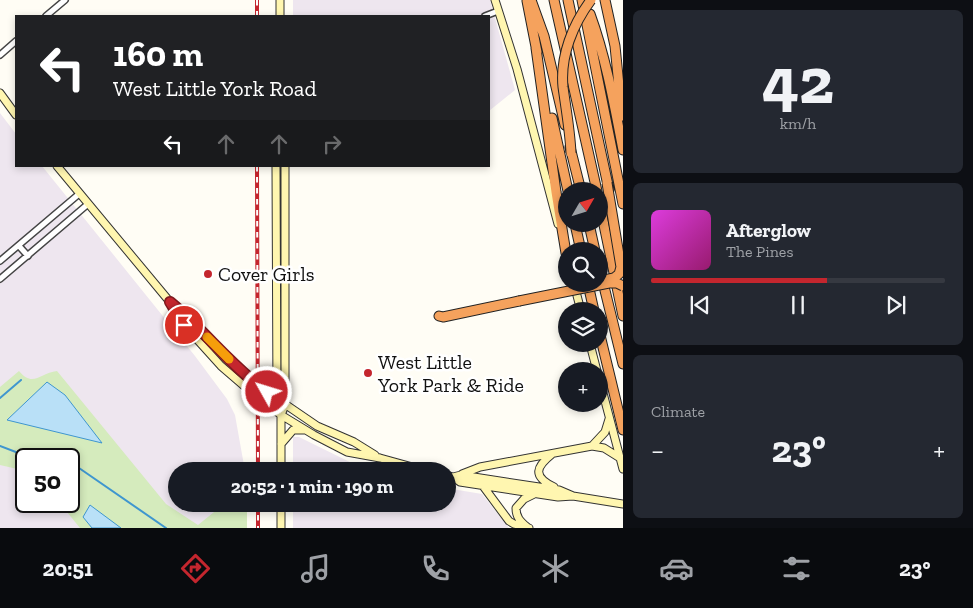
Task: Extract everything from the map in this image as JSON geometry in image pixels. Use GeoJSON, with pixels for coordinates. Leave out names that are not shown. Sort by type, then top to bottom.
{"type":"FeatureCollection","features":[{"type":"Feature","properties":{"kind":"highway"},"geometry":{"type":"LineString","coordinates":[[526,0],[566,182]]}},
{"type":"Feature","properties":{"kind":"highway"},"geometry":{"type":"LineString","coordinates":[[530,0],[544,36],[579,182]]}},
{"type":"Feature","properties":{"kind":"highway"},"geometry":{"type":"LineString","coordinates":[[554,0],[595,182]]}},
{"type":"Feature","properties":{"kind":"highway"},"geometry":{"type":"LineString","coordinates":[[568,0],[607,182]]}},
{"type":"Feature","properties":{"kind":"highway"},"geometry":{"type":"LineString","coordinates":[[583,0],[600,43],[609,77],[623,150]]}},
{"type":"Feature","properties":{"kind":"highway"},"geometry":{"type":"LineString","coordinates":[[583,0],[623,204]]}},
{"type":"Feature","properties":{"kind":"highway"},"geometry":{"type":"LineString","coordinates":[[571,153],[569,120],[563,86],[564,67],[567,49],[574,29],[582,12],[591,0]]}},
{"type":"Feature","properties":{"kind":"highway"},"geometry":{"type":"LineString","coordinates":[[608,5],[623,63]]}},
{"type":"Feature","properties":{"kind":"highway"},"geometry":{"type":"LineString","coordinates":[[608,5],[615,46],[623,136]]}},
{"type":"Feature","properties":{"kind":"highway"},"geometry":{"type":"LineString","coordinates":[[536,48],[564,242]]}},
{"type":"Feature","properties":{"kind":"highway"},"geometry":{"type":"LineString","coordinates":[[608,188],[623,258]]}},
{"type":"Feature","properties":{"kind":"highway"},"geometry":{"type":"LineString","coordinates":[[608,189],[621,267],[619,274],[608,279]]}},
{"type":"Feature","properties":{"kind":"highway"},"geometry":{"type":"LineString","coordinates":[[606,232],[623,316]]}},
{"type":"Feature","properties":{"kind":"highway"},"geometry":{"type":"LineString","coordinates":[[558,291],[518,300],[443,317],[439,316],[442,314],[518,300],[609,283],[617,283],[623,286]]}},
{"type":"Feature","properties":{"kind":"highway"},"geometry":{"type":"LineString","coordinates":[[605,292],[623,364]]}},
{"type":"Feature","properties":{"kind":"highway"},"geometry":{"type":"LineString","coordinates":[[604,352],[623,430]]}},
{"type":"Feature","properties":{"kind":"main road"},"geometry":{"type":"LineString","coordinates":[[280,0],[280,15]]}},
{"type":"Feature","properties":{"kind":"main road"},"geometry":{"type":"LineString","coordinates":[[495,0],[517,69],[563,242]]}},
{"type":"Feature","properties":{"kind":"main road"},"geometry":{"type":"LineString","coordinates":[[0,93],[15,114]]}},
{"type":"Feature","properties":{"kind":"main road"},"geometry":{"type":"LineString","coordinates":[[58,167],[170,302],[184,325],[221,366],[257,397],[305,430],[347,452],[394,462]]}},
{"type":"Feature","properties":{"kind":"main road"},"geometry":{"type":"LineString","coordinates":[[276,167],[276,399],[282,415]]}},
{"type":"Feature","properties":{"kind":"main road"},"geometry":{"type":"LineString","coordinates":[[281,462],[282,415],[285,405],[285,167]]}},
{"type":"Feature","properties":{"kind":"main road"},"geometry":{"type":"LineString","coordinates":[[170,302],[189,318],[257,385],[317,426],[354,442],[380,458]]}},
{"type":"Feature","properties":{"kind":"main road"},"geometry":{"type":"LineString","coordinates":[[607,412],[623,469]]}},
{"type":"Feature","properties":{"kind":"main road"},"geometry":{"type":"LineString","coordinates":[[592,446],[605,432],[609,419]]}},
{"type":"Feature","properties":{"kind":"main road"},"geometry":{"type":"LineString","coordinates":[[281,445],[293,430],[305,430]]}},
{"type":"Feature","properties":{"kind":"main road"},"geometry":{"type":"LineString","coordinates":[[461,475],[480,467],[592,446],[604,448],[620,458]]}},
{"type":"Feature","properties":{"kind":"main road"},"geometry":{"type":"LineString","coordinates":[[552,454],[541,463],[539,472],[547,484],[574,496],[623,504]]}},
{"type":"Feature","properties":{"kind":"main road"},"geometry":{"type":"LineString","coordinates":[[456,475],[559,490]]}},
{"type":"Feature","properties":{"kind":"main road"},"geometry":{"type":"LineString","coordinates":[[456,480],[460,482],[558,498],[574,496]]}},
{"type":"Feature","properties":{"kind":"main road"},"geometry":{"type":"LineString","coordinates":[[483,486],[509,521],[528,528]]}},
{"type":"Feature","properties":{"kind":"main road"},"geometry":{"type":"LineString","coordinates":[[528,528],[519,520],[516,508],[534,494]]}},
{"type":"Feature","properties":{"kind":"main road"},"geometry":{"type":"LineString","coordinates":[[281,512],[281,528]]}},
{"type":"Feature","properties":{"kind":"street"},"geometry":{"type":"LineString","coordinates":[[47,15],[65,0]]}},
{"type":"Feature","properties":{"kind":"street"},"geometry":{"type":"LineString","coordinates":[[487,15],[498,11]]}},
{"type":"Feature","properties":{"kind":"street"},"geometry":{"type":"LineString","coordinates":[[0,55],[15,42]]}},
{"type":"Feature","properties":{"kind":"street"},"geometry":{"type":"LineString","coordinates":[[0,261],[79,194]]}},
{"type":"Feature","properties":{"kind":"street"},"geometry":{"type":"LineString","coordinates":[[0,279],[88,204]]}},
{"type":"Feature","properties":{"kind":"street"},"geometry":{"type":"LineString","coordinates":[[19,246],[28,256]]}},
{"type":"Feature","properties":{"kind":"shaded area"},"geometry":{"type":"Polygon","coordinates":[[[293,0],[490,0],[515,90],[490,110],[490,15],[293,15],[293,0]]]}},
{"type":"Feature","properties":{"kind":"shaded area"},"geometry":{"type":"Polygon","coordinates":[[[0,113],[15,133],[15,167],[43,167],[195,356],[227,399],[235,415],[243,462],[168,462],[168,512],[247,512],[247,528],[0,528],[0,113]]]}},
{"type":"Feature","properties":{"kind":"shaded area"},"geometry":{"type":"Polygon","coordinates":[[[293,437],[299,437],[350,462],[293,462],[293,437]]]}},
{"type":"Feature","properties":{"kind":"shaded area"},"geometry":{"type":"Polygon","coordinates":[[[456,490],[482,494],[509,528],[293,528],[293,512],[456,512],[456,490]]]}},
{"type":"Feature","properties":{"kind":"green space"},"geometry":{"type":"Polygon","coordinates":[[[19,371],[24,376],[33,379],[57,371],[168,505],[168,512],[178,512],[198,525],[214,512],[247,512],[247,528],[80,528],[68,513],[80,513],[80,448],[15,448],[15,468],[0,465],[0,387],[19,371]]]}},
{"type":"Feature","properties":{"kind":"water"},"geometry":{"type":"Polygon","coordinates":[[[47,382],[65,395],[102,443],[7,420],[47,382]]]}},
{"type":"Feature","properties":{"kind":"water"},"geometry":{"type":"Polygon","coordinates":[[[90,505],[121,528],[92,528],[83,517],[90,505]]]}},
{"type":"Feature","properties":{"kind":"waterway"},"geometry":{"type":"LineString","coordinates":[[0,398],[21,380]]}},
{"type":"Feature","properties":{"kind":"waterway"},"geometry":{"type":"LineString","coordinates":[[0,446],[15,452]]}},
{"type":"Feature","properties":{"kind":"waterway"},"geometry":{"type":"LineString","coordinates":[[80,469],[166,528]]}},
{"type":"Feature","properties":{"kind":"railway"},"geometry":{"type":"LineString","coordinates":[[257,0],[257,15]]}},
{"type":"Feature","properties":{"kind":"railway"},"geometry":{"type":"LineString","coordinates":[[257,167],[258,462]]}},
{"type":"Feature","properties":{"kind":"railway"},"geometry":{"type":"LineString","coordinates":[[258,512],[258,528]]}},
{"type":"Feature","properties":{"kind":"slow traffic"},"geometry":{"type":"LineString","coordinates":[[207,337],[229,359]]}},
{"type":"Feature","properties":{"kind":"place","name":"Cover Girls"},"geometry":{"type":"Point","coordinates":[208,274]}},
{"type":"Feature","properties":{"kind":"place","name":"West Little York Park & Ride"},"geometry":{"type":"Point","coordinates":[368,373]}},
{"type":"Feature","properties":{"kind":"route"},"geometry":{"type":"LineString","coordinates":[[184,325],[170,302],[189,318],[234,364],[267,392]]}}]}
